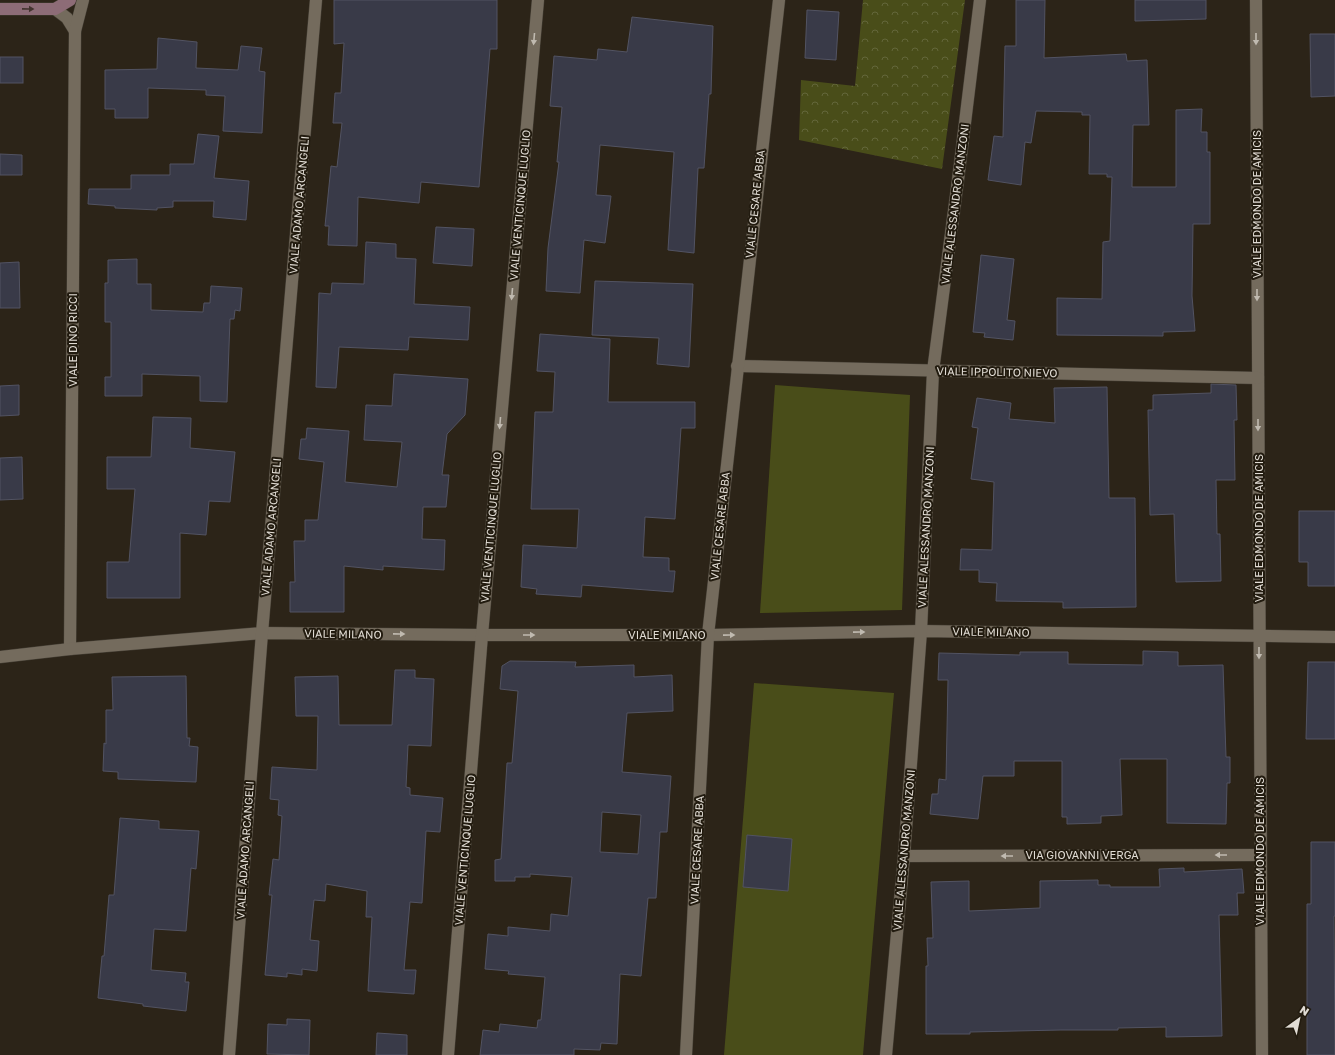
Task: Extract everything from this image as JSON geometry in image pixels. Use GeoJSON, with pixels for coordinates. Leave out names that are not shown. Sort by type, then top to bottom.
{"type":"FeatureCollection","features":[{"type":"Feature","properties":{"kind":"street"},"geometry":{"type":"LineString","coordinates":[[0,9],[55,9],[70,0]]}},
{"type":"Feature","properties":{"kind":"street","name":"VIALE DINO RICCI"},"geometry":{"type":"LineString","coordinates":[[70,649],[75,31],[83,0]]}},
{"type":"Feature","properties":{"kind":"street","name":"VIALE ADAMO ARCANGELI"},"geometry":{"type":"LineString","coordinates":[[229,1055],[262,632],[316,0]]}},
{"type":"Feature","properties":{"kind":"street","name":"VIALE VENTICINQUE LUGLIO"},"geometry":{"type":"LineString","coordinates":[[448,1055],[482,636],[538,0]]}},
{"type":"Feature","properties":{"kind":"street","name":"VIALE CESARE ABBA"},"geometry":{"type":"LineString","coordinates":[[686,1055],[708,635],[779,0]]}},
{"type":"Feature","properties":{"kind":"street","name":"VIALE ALESSANDRO MANZONI"},"geometry":{"type":"LineString","coordinates":[[886,1055],[904,856],[921,631],[933,371],[980,0]]}},
{"type":"Feature","properties":{"kind":"street","name":"VIALE EDMONDO DE AMICIS"},"geometry":{"type":"LineString","coordinates":[[1256,0],[1262,1055]]}},
{"type":"Feature","properties":{"kind":"street"},"geometry":{"type":"LineString","coordinates":[[55,9],[67,18],[75,31]]}},
{"type":"Feature","properties":{"kind":"street","name":"VIALE IPPOLITO NIEVO"},"geometry":{"type":"LineString","coordinates":[[737,366],[1258,378]]}},
{"type":"Feature","properties":{"kind":"street","name":"VIALE MILANO"},"geometry":{"type":"LineString","coordinates":[[0,657],[70,649],[262,632],[482,636],[708,635],[921,631],[1335,637]]}},
{"type":"Feature","properties":{"kind":"street","name":"VIA GIOVANNI VERGA"},"geometry":{"type":"LineString","coordinates":[[904,856],[1260,855]]}},
{"type":"Feature","properties":{"kind":"green space"},"geometry":{"type":"Polygon","coordinates":[[[863,0],[965,0],[942,169],[799,140],[801,80],[855,86],[863,0]]]}},
{"type":"Feature","properties":{"kind":"green space"},"geometry":{"type":"Polygon","coordinates":[[[775,385],[910,395],[902,610],[760,613],[775,385]]]}},
{"type":"Feature","properties":{"kind":"green space"},"geometry":{"type":"Polygon","coordinates":[[[754,683],[894,693],[863,1055],[724,1055],[754,683]]]}},
{"type":"Feature","properties":{"kind":"building"},"geometry":{"type":"Polygon","coordinates":[[[334,0],[497,0],[497,49],[490,49],[479,187],[421,182],[419,203],[358,197],[357,246],[328,245],[329,226],[325,226],[331,166],[337,167],[342,123],[333,123],[335,93],[341,93],[344,43],[334,44],[334,0]]]}},
{"type":"Feature","properties":{"kind":"building"},"geometry":{"type":"Polygon","coordinates":[[[1016,0],[1045,0],[1044,58],[1126,54],[1127,61],[1147,60],[1149,125],[1133,125],[1132,187],[1176,187],[1176,110],[1202,109],[1201,132],[1207,132],[1207,152],[1210,152],[1210,224],[1193,224],[1192,296],[1195,331],[1163,332],[1163,336],[1057,335],[1057,298],[1102,299],[1103,242],[1110,241],[1112,177],[1107,177],[1107,174],[1089,174],[1090,115],[1082,115],[1082,112],[1036,111],[1031,143],[1025,142],[1021,185],[988,180],[994,136],[1003,137],[1005,46],[1016,46],[1016,0]]]}},
{"type":"Feature","properties":{"kind":"building"},"geometry":{"type":"Polygon","coordinates":[[[1135,0],[1206,0],[1206,19],[1135,21],[1135,0]]]}},
{"type":"Feature","properties":{"kind":"building"},"geometry":{"type":"Polygon","coordinates":[[[807,10],[839,12],[836,60],[805,58],[807,10]]]}},
{"type":"Feature","properties":{"kind":"building"},"geometry":{"type":"Polygon","coordinates":[[[632,17],[713,26],[711,94],[709,94],[704,168],[698,168],[694,253],[668,250],[674,152],[600,145],[596,195],[611,196],[605,243],[584,240],[580,293],[546,291],[548,248],[559,162],[557,162],[562,107],[550,106],[554,56],[597,60],[598,49],[627,52],[632,17]]]}},
{"type":"Feature","properties":{"kind":"building"},"geometry":{"type":"Polygon","coordinates":[[[1310,34],[1335,34],[1335,96],[1311,97],[1310,34]]]}},
{"type":"Feature","properties":{"kind":"building"},"geometry":{"type":"Polygon","coordinates":[[[158,38],[197,42],[196,68],[238,70],[241,46],[262,48],[259,71],[265,72],[262,133],[223,131],[225,96],[206,95],[206,90],[148,88],[148,118],[115,118],[115,109],[105,109],[105,70],[157,69],[158,38]]]}},
{"type":"Feature","properties":{"kind":"building"},"geometry":{"type":"Polygon","coordinates":[[[0,57],[23,57],[23,83],[0,83],[0,57]]]}},
{"type":"Feature","properties":{"kind":"building"},"geometry":{"type":"Polygon","coordinates":[[[198,134],[219,136],[214,178],[249,181],[246,220],[213,217],[214,201],[173,201],[173,207],[157,208],[157,210],[115,208],[115,206],[88,204],[89,189],[131,189],[131,175],[170,175],[170,164],[194,164],[198,134]]]}},
{"type":"Feature","properties":{"kind":"building"},"geometry":{"type":"Polygon","coordinates":[[[0,154],[22,155],[22,175],[0,175],[0,154]]]}},
{"type":"Feature","properties":{"kind":"building"},"geometry":{"type":"Polygon","coordinates":[[[436,227],[474,229],[472,266],[433,263],[436,227]]]}},
{"type":"Feature","properties":{"kind":"building"},"geometry":{"type":"Polygon","coordinates":[[[366,242],[396,244],[396,258],[416,259],[414,304],[470,307],[468,340],[409,337],[408,350],[339,347],[336,388],[316,387],[319,293],[331,294],[332,283],[364,284],[366,242]]]}},
{"type":"Feature","properties":{"kind":"building"},"geometry":{"type":"Polygon","coordinates":[[[981,255],[1014,259],[1007,320],[1015,321],[1013,340],[984,337],[985,333],[973,332],[981,255]]]}},
{"type":"Feature","properties":{"kind":"building"},"geometry":{"type":"Polygon","coordinates":[[[137,259],[137,284],[151,284],[151,310],[203,312],[204,303],[210,303],[211,286],[242,288],[240,311],[235,310],[234,319],[230,319],[227,402],[200,401],[200,376],[142,374],[142,396],[105,396],[105,377],[111,377],[111,322],[105,322],[105,283],[108,283],[108,260],[137,259]]]}},
{"type":"Feature","properties":{"kind":"building"},"geometry":{"type":"Polygon","coordinates":[[[19,262],[20,308],[0,308],[0,263],[19,262]]]}},
{"type":"Feature","properties":{"kind":"building"},"geometry":{"type":"Polygon","coordinates":[[[595,281],[693,284],[689,367],[657,364],[659,338],[592,335],[595,281]]]}},
{"type":"Feature","properties":{"kind":"building"},"geometry":{"type":"Polygon","coordinates":[[[540,334],[610,339],[608,402],[695,402],[695,428],[681,428],[675,519],[645,517],[643,557],[669,558],[669,571],[675,571],[673,592],[582,585],[581,597],[536,594],[537,589],[521,587],[523,545],[577,548],[579,509],[531,509],[535,412],[553,412],[555,372],[537,371],[540,334]]]}},
{"type":"Feature","properties":{"kind":"building"},"geometry":{"type":"Polygon","coordinates":[[[394,374],[468,379],[465,415],[447,434],[442,475],[449,475],[446,507],[423,507],[422,539],[445,540],[444,570],[383,566],[383,570],[344,566],[344,612],[290,612],[290,582],[295,582],[294,541],[305,541],[305,520],[318,520],[324,462],[299,459],[301,439],[306,439],[307,428],[349,431],[345,482],[397,487],[402,442],[364,440],[366,405],[392,406],[394,374]]]}},
{"type":"Feature","properties":{"kind":"building"},"geometry":{"type":"Polygon","coordinates":[[[1211,384],[1236,385],[1237,420],[1234,420],[1235,480],[1216,480],[1217,534],[1220,534],[1221,581],[1176,582],[1174,514],[1150,515],[1148,410],[1153,410],[1153,395],[1211,393],[1211,384]]]}},
{"type":"Feature","properties":{"kind":"building"},"geometry":{"type":"Polygon","coordinates":[[[19,385],[19,415],[0,416],[0,386],[19,385]]]}},
{"type":"Feature","properties":{"kind":"building"},"geometry":{"type":"Polygon","coordinates":[[[1107,387],[1109,498],[1135,498],[1136,607],[1063,608],[1063,602],[996,601],[997,583],[979,582],[979,570],[960,570],[961,549],[992,550],[994,482],[971,479],[978,428],[972,427],[977,398],[1011,403],[1009,419],[1055,423],[1054,388],[1107,387]]]}},
{"type":"Feature","properties":{"kind":"building"},"geometry":{"type":"Polygon","coordinates":[[[153,417],[191,418],[190,448],[235,452],[230,502],[209,501],[206,535],[180,533],[180,598],[107,598],[107,562],[129,562],[135,489],[107,489],[107,457],[151,457],[153,417]]]}},
{"type":"Feature","properties":{"kind":"building"},"geometry":{"type":"Polygon","coordinates":[[[22,457],[23,499],[0,500],[0,458],[22,457]]]}},
{"type":"Feature","properties":{"kind":"building"},"geometry":{"type":"Polygon","coordinates":[[[1299,511],[1335,511],[1335,586],[1308,586],[1308,562],[1299,562],[1299,511]]]}},
{"type":"Feature","properties":{"kind":"building"},"geometry":{"type":"Polygon","coordinates":[[[1143,651],[1178,652],[1178,666],[1223,665],[1226,757],[1230,757],[1230,783],[1227,783],[1226,824],[1167,823],[1167,759],[1120,759],[1122,815],[1101,816],[1101,823],[1067,824],[1067,817],[1062,817],[1062,761],[1014,761],[1014,776],[983,776],[978,819],[930,814],[932,794],[938,794],[939,779],[946,780],[948,680],[938,680],[939,653],[1020,655],[1020,652],[1068,652],[1068,664],[1143,665],[1143,651]]]}},
{"type":"Feature","properties":{"kind":"building"},"geometry":{"type":"Polygon","coordinates":[[[510,661],[576,662],[575,667],[634,665],[634,677],[672,675],[673,711],[627,713],[622,772],[671,776],[667,832],[660,832],[656,898],[648,898],[641,976],[620,974],[617,1044],[601,1043],[600,1050],[574,1049],[574,1055],[480,1055],[483,1030],[499,1032],[500,1024],[537,1028],[538,1020],[541,1020],[545,977],[508,974],[509,971],[485,969],[488,934],[508,936],[508,927],[550,931],[551,914],[568,916],[572,877],[530,874],[530,877],[515,877],[515,881],[495,881],[495,860],[501,859],[507,763],[512,763],[518,691],[500,689],[502,666],[510,661]],[[602,812],[600,852],[638,854],[641,815],[602,812]]]}},
{"type":"Feature","properties":{"kind":"building"},"geometry":{"type":"Polygon","coordinates":[[[1308,662],[1335,662],[1335,739],[1306,739],[1308,662]]]}},
{"type":"Feature","properties":{"kind":"building"},"geometry":{"type":"Polygon","coordinates":[[[395,670],[415,670],[415,678],[434,679],[431,746],[408,745],[406,787],[410,788],[410,795],[443,798],[440,832],[426,831],[422,903],[410,902],[404,970],[416,970],[414,994],[368,991],[372,917],[366,917],[367,891],[326,884],[325,901],[314,900],[310,940],[319,941],[317,971],[302,969],[302,975],[287,973],[287,977],[265,975],[272,895],[269,895],[273,859],[279,860],[282,816],[278,815],[279,800],[270,799],[272,767],[317,770],[318,716],[296,716],[295,677],[338,676],[339,725],[392,725],[395,670]]]}},
{"type":"Feature","properties":{"kind":"building"},"geometry":{"type":"Polygon","coordinates":[[[186,676],[187,738],[190,738],[189,746],[198,747],[196,782],[118,779],[118,772],[103,771],[104,743],[106,744],[106,710],[113,710],[112,677],[186,676]]]}},
{"type":"Feature","properties":{"kind":"building"},"geometry":{"type":"Polygon","coordinates":[[[120,818],[159,821],[159,829],[199,831],[196,869],[191,868],[186,931],[154,929],[151,970],[186,973],[185,982],[189,982],[186,1011],[143,1006],[143,1004],[98,998],[102,956],[104,956],[109,895],[114,895],[120,818]]]}},
{"type":"Feature","properties":{"kind":"building"},"geometry":{"type":"Polygon","coordinates":[[[747,835],[792,839],[788,891],[743,887],[747,835]]]}},
{"type":"Feature","properties":{"kind":"building"},"geometry":{"type":"Polygon","coordinates":[[[1311,842],[1335,842],[1335,1055],[1307,1055],[1307,904],[1311,904],[1311,842]]]}},
{"type":"Feature","properties":{"kind":"building"},"geometry":{"type":"Polygon","coordinates":[[[1184,868],[1184,872],[1242,869],[1244,893],[1237,893],[1238,915],[1219,915],[1222,1036],[1166,1037],[1166,1027],[1118,1028],[1118,1030],[926,1034],[926,966],[928,966],[927,938],[933,938],[931,882],[969,881],[969,911],[1040,908],[1040,881],[1098,880],[1098,885],[1110,885],[1110,887],[1160,887],[1159,869],[1184,868]]]}},
{"type":"Feature","properties":{"kind":"building"},"geometry":{"type":"Polygon","coordinates":[[[287,1019],[310,1020],[309,1055],[267,1054],[268,1024],[287,1025],[287,1019]]]}},
{"type":"Feature","properties":{"kind":"building"},"geometry":{"type":"Polygon","coordinates":[[[377,1033],[407,1035],[407,1055],[376,1055],[377,1033]]]}}]}
